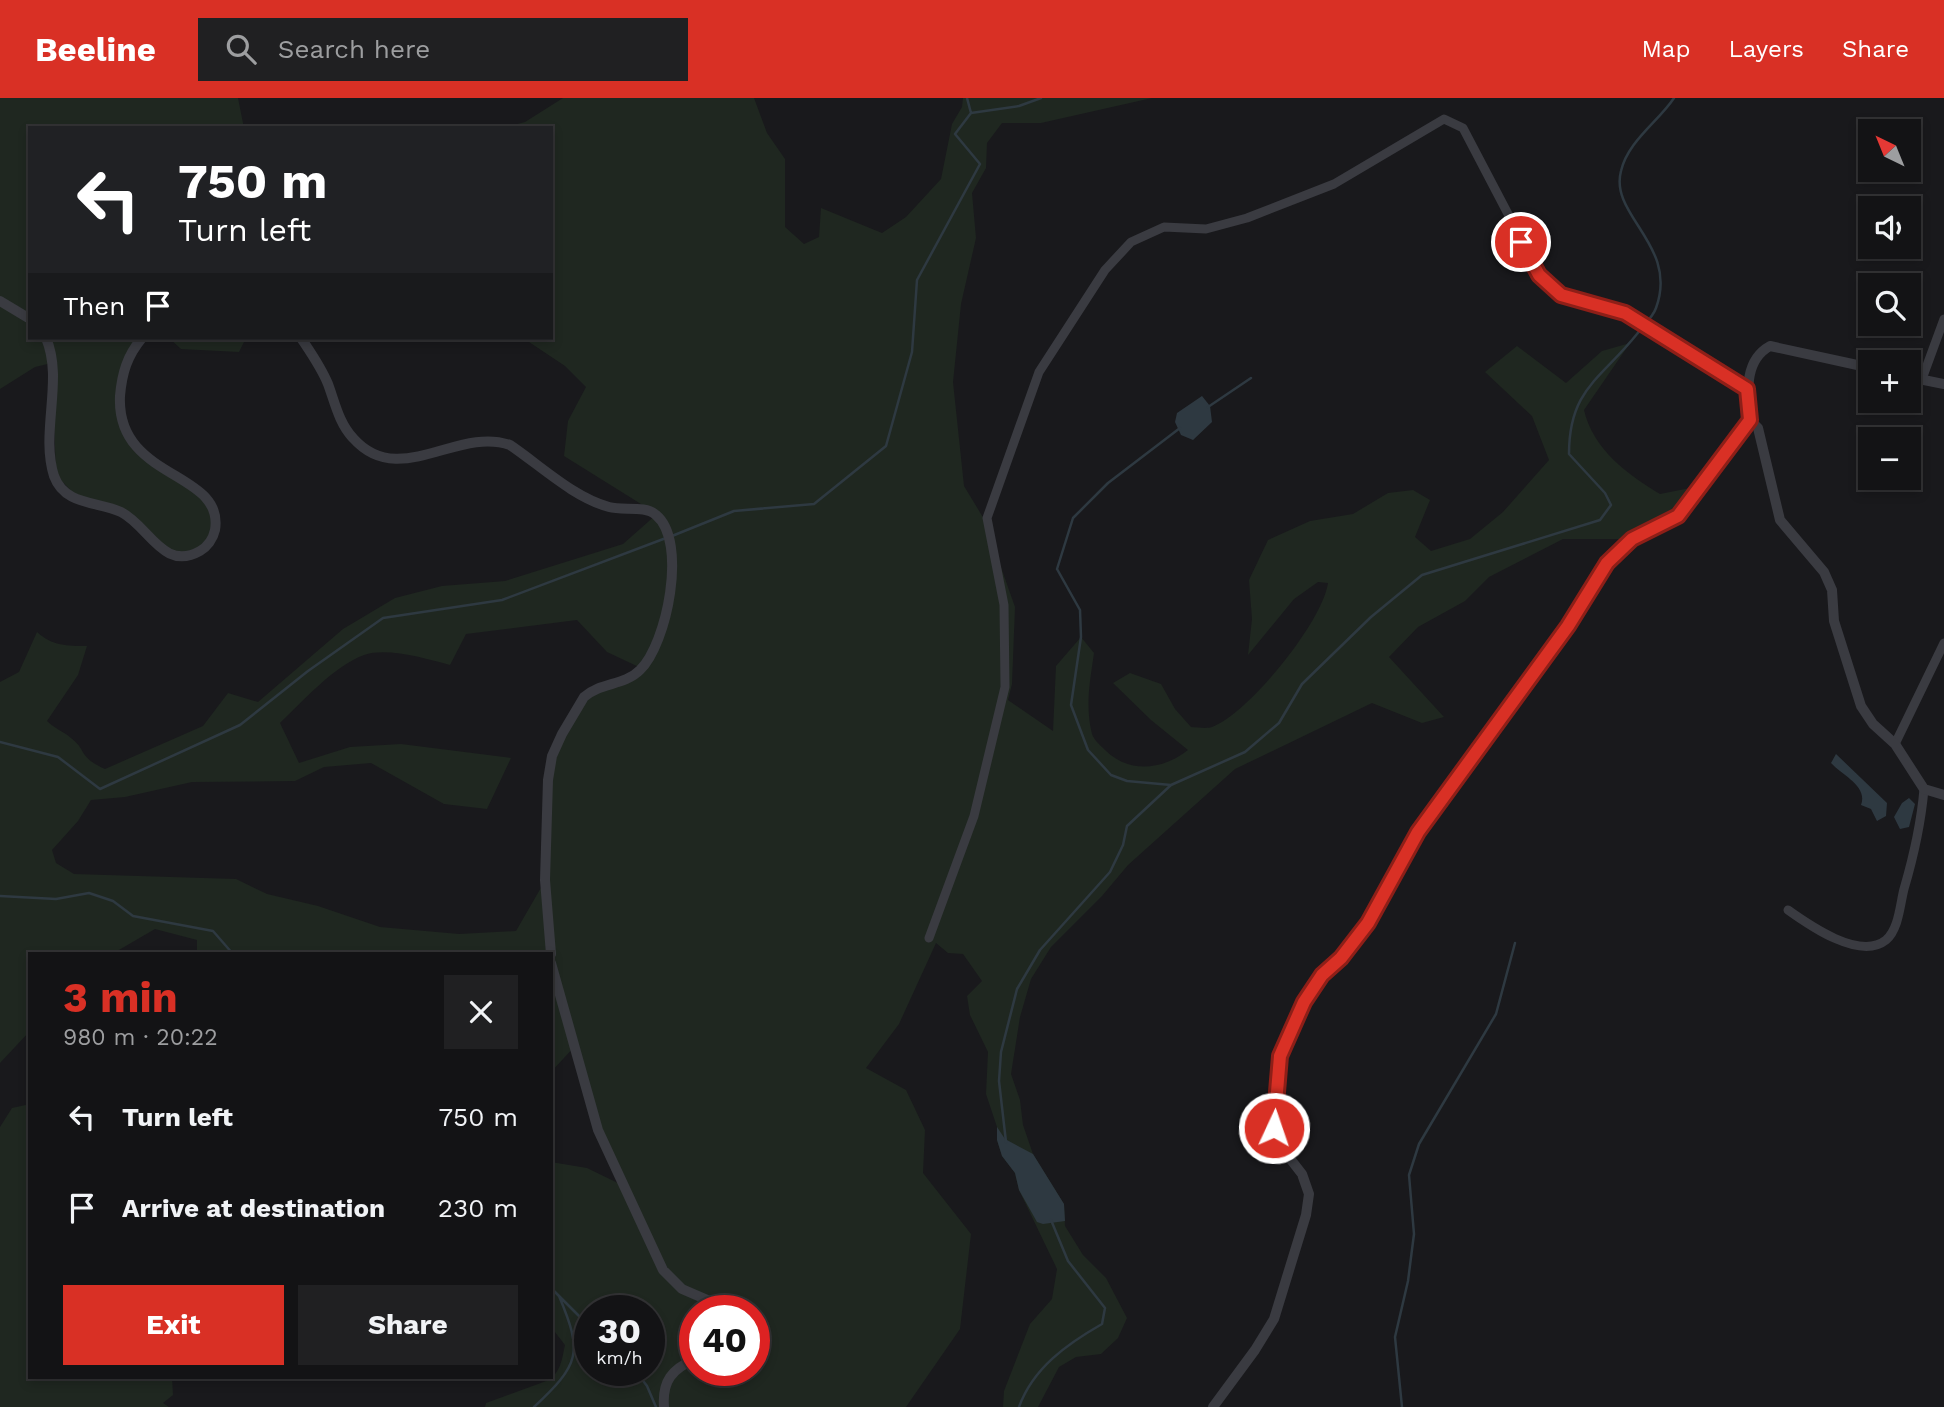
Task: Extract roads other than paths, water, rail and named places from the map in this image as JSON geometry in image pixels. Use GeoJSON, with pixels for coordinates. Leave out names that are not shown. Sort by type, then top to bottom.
{"type":"FeatureCollection","features":[{"type":"Feature","properties":{"kind":"street"},"geometry":{"type":"LineString","coordinates":[[929,938],[974,816],[1005,687],[1004,605],[987,518],[1039,372],[1105,270],[1131,242],[1164,227],[1206,229],[1272,209],[1334,184],[1444,119],[1463,128],[1539,275],[1561,295],[1625,313],[1747,389]]}},
{"type":"Feature","properties":{"kind":"street"},"geometry":{"type":"LineString","coordinates":[[0,301],[28,319]]}},
{"type":"Feature","properties":{"kind":"street"},"geometry":{"type":"LineString","coordinates":[[1944,319],[1922,379],[1944,384]]}},
{"type":"Feature","properties":{"kind":"street"},"geometry":{"type":"LineString","coordinates":[[46,340],[51,365],[51,446],[55,477],[78,500],[111,509],[133,519],[164,552],[188,556],[205,547],[212,539],[215,530],[212,510],[200,492],[187,481],[148,460],[135,447],[125,435],[121,419],[124,368],[141,340]]}},
{"type":"Feature","properties":{"kind":"street"},"geometry":{"type":"LineString","coordinates":[[302,340],[319,363],[343,425],[365,450],[380,456],[410,460],[472,441],[497,440],[510,445],[592,500],[620,510],[650,511],[662,523],[669,551],[671,593],[660,640],[651,657],[630,678],[592,690],[584,697],[552,756],[548,780],[545,880],[551,952]]}},
{"type":"Feature","properties":{"kind":"street"},"geometry":{"type":"LineString","coordinates":[[1213,1407],[1255,1350],[1273,1319],[1306,1215],[1310,1195],[1302,1174],[1287,1156],[1274,1128],[1280,1056],[1304,1002],[1322,975],[1341,958],[1368,923],[1418,832],[1565,630],[1607,563],[1632,539],[1678,516],[1750,420],[1747,389],[1755,360],[1770,346],[1858,365]]}},
{"type":"Feature","properties":{"kind":"street"},"geometry":{"type":"LineString","coordinates":[[1750,420],[1756,424],[1780,520],[1824,572],[1832,590],[1835,621],[1861,706],[1873,724],[1895,744],[1924,789],[1920,838],[1896,925],[1887,939],[1875,945],[1826,937],[1788,910]]}},
{"type":"Feature","properties":{"kind":"street"},"geometry":{"type":"LineString","coordinates":[[1895,744],[1944,643]]}},
{"type":"Feature","properties":{"kind":"street"},"geometry":{"type":"LineString","coordinates":[[1924,789],[1944,795]]}},
{"type":"Feature","properties":{"kind":"street"},"geometry":{"type":"LineString","coordinates":[[553,969],[598,1130],[663,1270],[682,1289],[696,1295]]}},
{"type":"Feature","properties":{"kind":"street"},"geometry":{"type":"LineString","coordinates":[[664,1407],[664,1387],[668,1377],[679,1367]]}},
{"type":"Feature","properties":{"kind":"waterway"},"geometry":{"type":"LineString","coordinates":[[967,98],[971,113]]}},
{"type":"Feature","properties":{"kind":"waterway"},"geometry":{"type":"LineString","coordinates":[[672,536],[734,511],[814,504],[886,446],[912,352],[917,280],[980,164],[955,134],[971,113],[1019,106],[1041,98]]}},
{"type":"Feature","properties":{"kind":"waterway"},"geometry":{"type":"LineString","coordinates":[[1006,1142],[999,1081],[1001,1052],[1017,989],[1040,950],[1110,872],[1123,845],[1127,826],[1171,785],[1245,752],[1279,723],[1302,684],[1371,617],[1422,575],[1600,520],[1611,505],[1605,493],[1569,454],[1570,432],[1581,399],[1590,386],[1637,334],[1656,308],[1661,286],[1659,266],[1625,203],[1620,187],[1621,171],[1630,150],[1674,98]]}},
{"type":"Feature","properties":{"kind":"waterway"},"geometry":{"type":"LineString","coordinates":[[1208,407],[1251,378]]}},
{"type":"Feature","properties":{"kind":"waterway"},"geometry":{"type":"LineString","coordinates":[[1171,785],[1127,781],[1111,775],[1088,750],[1071,705],[1081,637],[1080,610],[1057,569],[1073,518],[1108,483],[1180,428]]}},
{"type":"Feature","properties":{"kind":"waterway"},"geometry":{"type":"LineString","coordinates":[[0,742],[58,757],[100,789],[240,725],[308,671],[383,618],[502,600],[666,538]]}},
{"type":"Feature","properties":{"kind":"waterway"},"geometry":{"type":"LineString","coordinates":[[0,896],[56,899],[89,893],[113,901],[133,916],[213,931],[231,952]]}},
{"type":"Feature","properties":{"kind":"waterway"},"geometry":{"type":"LineString","coordinates":[[1402,1407],[1395,1337],[1408,1281],[1414,1234],[1409,1175],[1419,1144],[1496,1014],[1515,943]]}},
{"type":"Feature","properties":{"kind":"waterway"},"geometry":{"type":"LineString","coordinates":[[1019,1407],[1025,1393],[1042,1369],[1064,1349],[1102,1324],[1105,1308],[1068,1261],[1051,1220]]}},
{"type":"Feature","properties":{"kind":"waterway"},"geometry":{"type":"LineString","coordinates":[[553,1290],[574,1311]]}},
{"type":"Feature","properties":{"kind":"waterway"},"geometry":{"type":"LineString","coordinates":[[534,1407],[561,1380],[573,1357],[572,1331],[559,1296]]}},
{"type":"Feature","properties":{"kind":"waterway"},"geometry":{"type":"LineString","coordinates":[[647,1386],[656,1407]]}}]}
